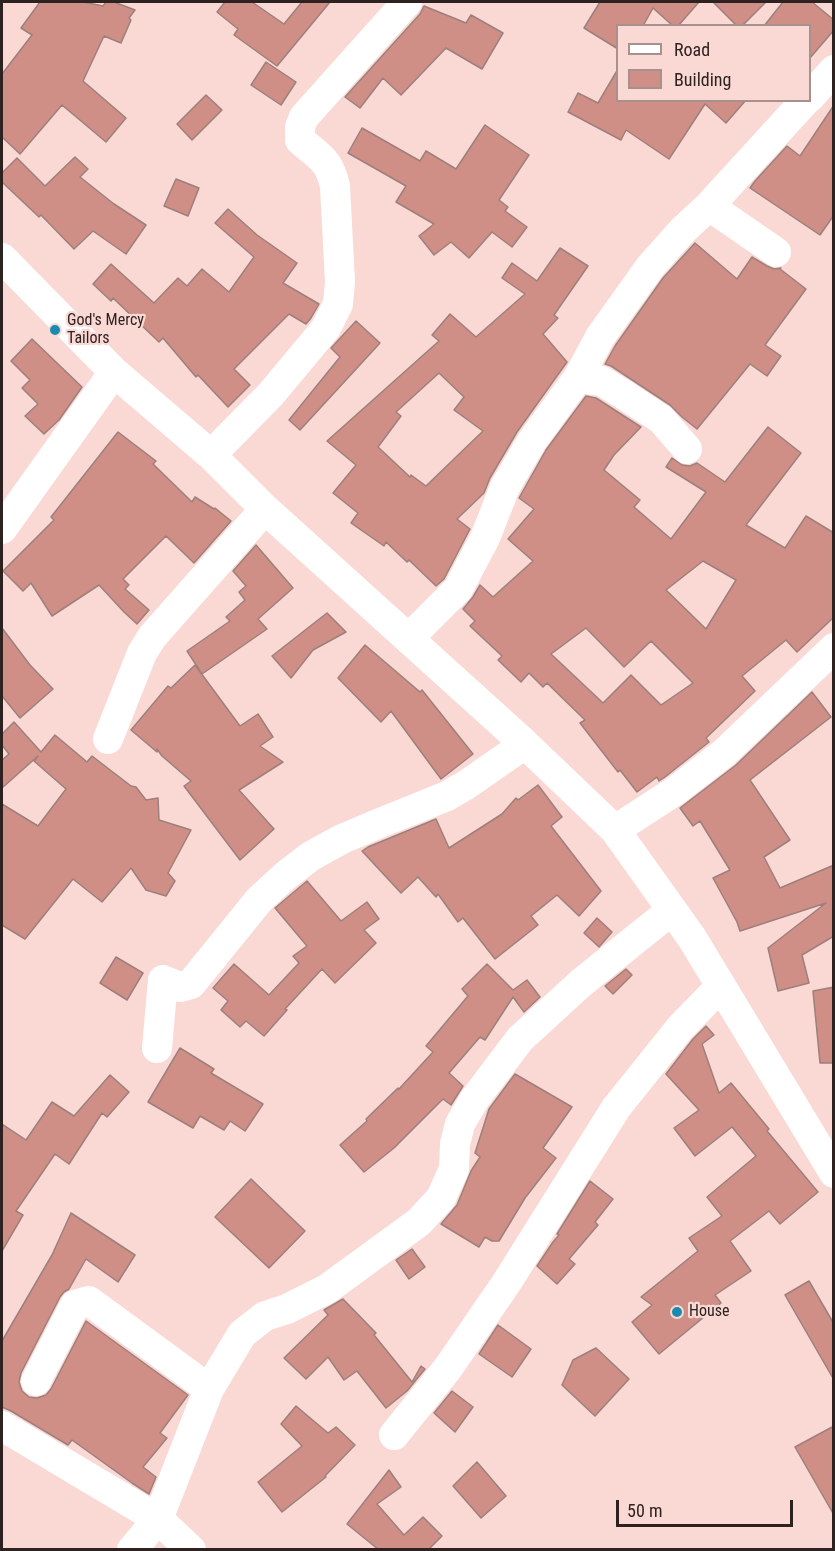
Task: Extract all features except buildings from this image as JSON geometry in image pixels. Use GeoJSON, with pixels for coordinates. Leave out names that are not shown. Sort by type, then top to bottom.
{"type":"FeatureCollection","features":[{"type":"Feature","properties":{"kind":"street"},"geometry":{"type":"LineString","coordinates":[[211,455],[271,394],[326,328],[338,304],[340,282],[335,186],[327,164],[300,140],[300,127],[304,117],[407,2]]}},
{"type":"Feature","properties":{"kind":"street"},"geometry":{"type":"LineString","coordinates":[[811,96],[834,70]]}},
{"type":"Feature","properties":{"kind":"street"},"geometry":{"type":"LineString","coordinates":[[409,638],[458,589],[485,538],[505,487],[532,441],[578,378],[600,337],[650,267],[804,102]]}},
{"type":"Feature","properties":{"kind":"street"},"geometry":{"type":"LineString","coordinates":[[709,206],[776,252]]}},
{"type":"Feature","properties":{"kind":"street"},"geometry":{"type":"LineString","coordinates":[[2,258],[114,372],[211,455],[265,509],[525,744],[615,830],[692,938],[834,1173]]}},
{"type":"Feature","properties":{"kind":"street"},"geometry":{"type":"LineString","coordinates":[[2,529],[114,372]]}},
{"type":"Feature","properties":{"kind":"street"},"geometry":{"type":"LineString","coordinates":[[578,378],[602,381],[626,396],[661,419],[687,449]]}},
{"type":"Feature","properties":{"kind":"street"},"geometry":{"type":"LineString","coordinates":[[108,739],[142,653],[152,637],[265,509]]}},
{"type":"Feature","properties":{"kind":"street"},"geometry":{"type":"LineString","coordinates":[[615,830],[675,791],[724,753],[834,648]]}},
{"type":"Feature","properties":{"kind":"street"},"geometry":{"type":"LineString","coordinates":[[157,1048],[163,980],[180,987],[191,984],[259,900],[285,876],[311,856],[342,840],[466,786],[525,744]]}},
{"type":"Feature","properties":{"kind":"street"},"geometry":{"type":"LineString","coordinates":[[132,1550],[158,1519],[209,1389],[242,1334],[265,1316],[287,1309],[327,1289],[419,1222],[441,1198],[454,1169],[455,1144],[460,1124],[474,1100],[520,1039],[581,983],[672,910]]}},
{"type":"Feature","properties":{"kind":"street"},"geometry":{"type":"LineString","coordinates":[[394,1435],[448,1368],[507,1282],[615,1108],[680,1028],[721,986]]}},
{"type":"Feature","properties":{"kind":"street"},"geometry":{"type":"LineString","coordinates":[[36,1381],[75,1305],[89,1301],[209,1389]]}},
{"type":"Feature","properties":{"kind":"street"},"geometry":{"type":"LineString","coordinates":[[2,1426],[158,1519],[191,1550]]}},
{"type":"Feature","properties":{"kind":"place","name":"God's Mercy Tailors"},"geometry":{"type":"Point","coordinates":[55,330]}},
{"type":"Feature","properties":{"kind":"place","name":"House"},"geometry":{"type":"Point","coordinates":[677,1312]}}]}
